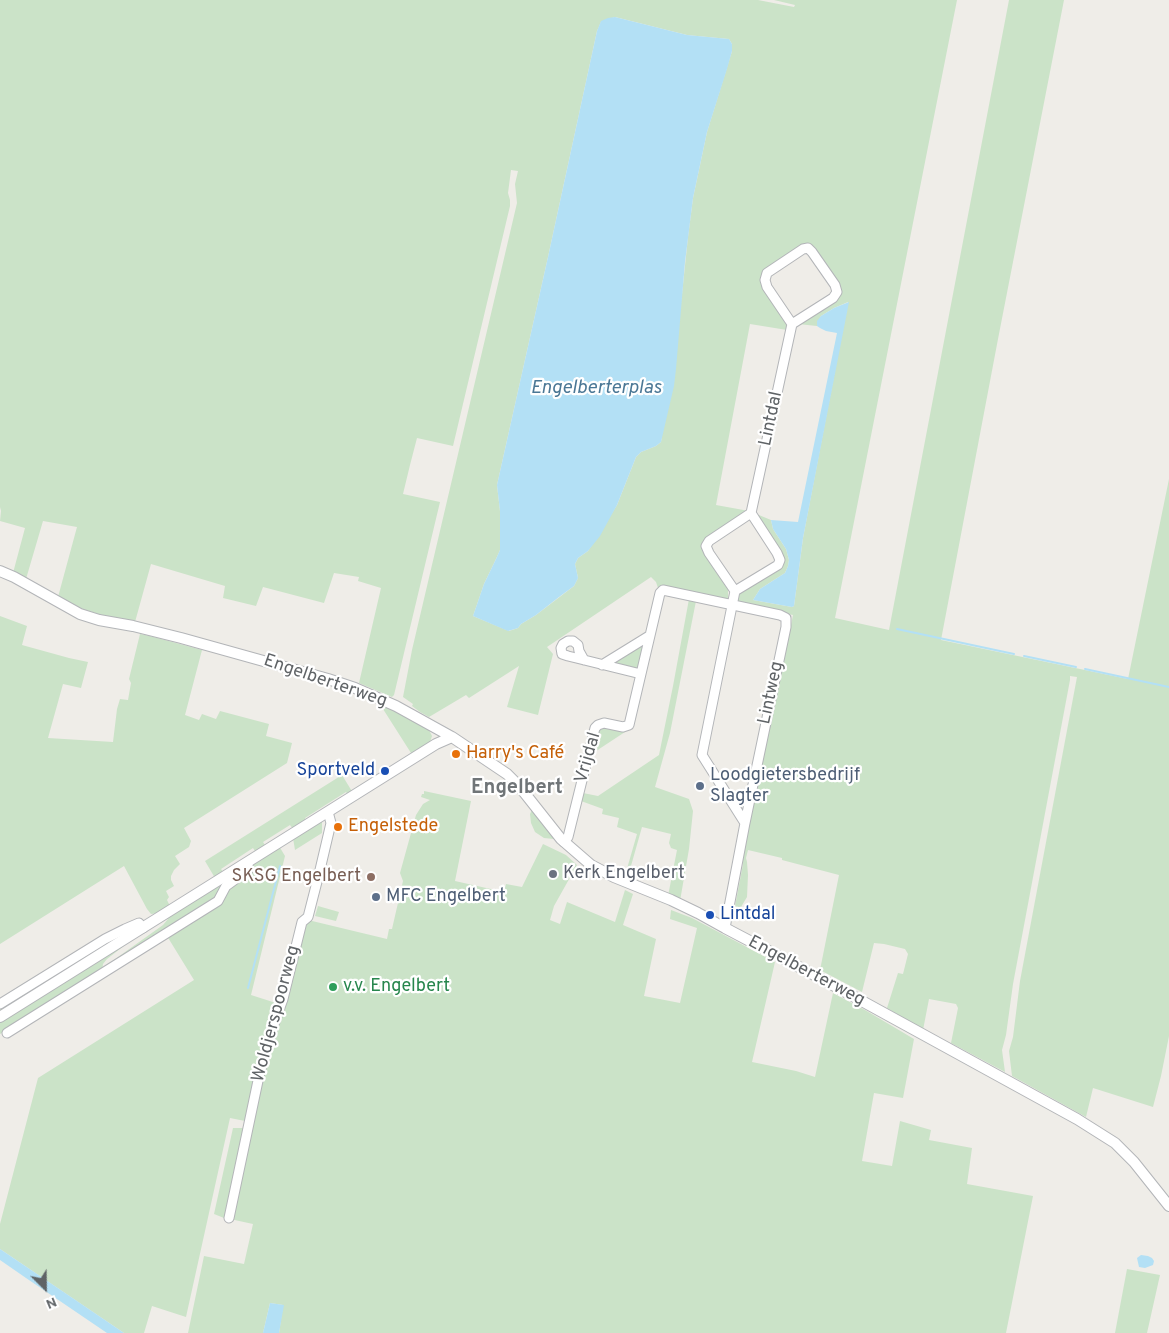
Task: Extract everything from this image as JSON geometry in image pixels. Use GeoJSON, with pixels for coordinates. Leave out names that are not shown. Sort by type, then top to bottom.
{"type":"FeatureCollection","features":[{"type":"Feature","properties":{"kind":"street"},"geometry":{"type":"LineString","coordinates":[[808,248],[837,292],[833,298],[792,324],[767,287],[765,280],[767,273],[803,249],[808,248]]}},
{"type":"Feature","properties":{"kind":"street","name":"Lintdal"},"geometry":{"type":"LineString","coordinates":[[752,514],[792,324]]}},
{"type":"Feature","properties":{"kind":"street"},"geometry":{"type":"LineString","coordinates":[[725,928],[745,823],[702,755],[735,591],[706,546],[709,541],[752,514],[780,560],[778,565],[735,591]]}},
{"type":"Feature","properties":{"kind":"street","name":"Engelberterweg"},"geometry":{"type":"LineString","coordinates":[[0,570],[80,614],[181,638],[328,679],[384,700],[437,728],[507,774],[564,842],[591,865],[614,878],[680,905],[725,928],[820,978],[1077,1120],[1115,1143],[1134,1162],[1169,1206]]}},
{"type":"Feature","properties":{"kind":"street","name":"Vrijdal"},"geometry":{"type":"LineString","coordinates":[[564,842],[568,837],[595,728],[604,723],[623,727],[629,725],[660,593],[663,590],[732,605]]}},
{"type":"Feature","properties":{"kind":"street","name":"Lintweg"},"geometry":{"type":"LineString","coordinates":[[732,605],[780,614],[786,618],[786,627],[745,823]]}},
{"type":"Feature","properties":{"kind":"street"},"geometry":{"type":"LineString","coordinates":[[602,665],[650,636]]}},
{"type":"Feature","properties":{"kind":"street"},"geometry":{"type":"LineString","coordinates":[[584,660],[641,674]]}},
{"type":"Feature","properties":{"kind":"street"},"geometry":{"type":"LineString","coordinates":[[436,744],[437,728]]}},
{"type":"Feature","properties":{"kind":"street"},"geometry":{"type":"LineString","coordinates":[[0,1017],[436,744],[452,737]]}},
{"type":"Feature","properties":{"kind":"street","name":"Woldjerspoorweg"},"geometry":{"type":"LineString","coordinates":[[228,1218],[264,1059],[283,999],[302,922],[308,916],[319,874],[331,823],[328,812]]}},
{"type":"Feature","properties":{"kind":"street"},"geometry":{"type":"LineString","coordinates":[[7,1033],[218,901],[226,886],[248,870],[248,863]]}},
{"type":"Feature","properties":{"kind":"street"},"geometry":{"type":"LineString","coordinates":[[0,1004],[125,928],[139,923],[143,928]]}},
{"type":"Feature","properties":{"kind":"green space"},"geometry":{"type":"Polygon","coordinates":[[[0,0],[758,0],[794,7],[795,5],[774,0],[957,0],[835,618],[889,630],[1009,0],[1064,0],[941,640],[1128,679],[1169,479],[1169,1036],[1153,1107],[1093,1088],[1086,1117],[1012,1076],[1009,1051],[1013,1037],[1020,981],[1077,677],[1070,676],[1013,984],[1002,1050],[1005,1072],[951,1043],[958,1008],[956,1004],[929,999],[923,1030],[887,1008],[898,973],[903,974],[908,954],[905,949],[874,943],[862,992],[820,970],[839,875],[748,850],[746,858],[748,875],[747,897],[732,922],[743,864],[741,859],[793,615],[739,604],[736,599],[738,594],[779,566],[754,513],[771,520],[773,529],[786,549],[789,560],[785,573],[760,589],[753,600],[794,606],[803,538],[848,302],[821,316],[817,326],[798,324],[838,289],[809,244],[764,273],[761,280],[764,290],[788,325],[787,330],[750,324],[716,505],[749,511],[705,540],[711,562],[728,589],[728,598],[726,601],[658,588],[656,582],[651,577],[547,647],[553,654],[538,715],[507,707],[519,666],[469,698],[466,695],[429,717],[412,706],[413,704],[403,697],[412,650],[517,203],[515,184],[518,171],[511,170],[508,193],[510,206],[453,446],[417,438],[403,494],[440,502],[392,697],[359,683],[381,588],[358,581],[359,577],[334,573],[324,603],[263,587],[256,606],[223,598],[225,586],[151,564],[135,622],[101,615],[80,608],[58,597],[77,527],[43,521],[26,579],[13,573],[25,528],[0,521],[0,0]],[[615,17],[601,22],[597,31],[497,485],[500,511],[500,550],[484,584],[473,616],[509,631],[518,628],[574,586],[578,578],[575,564],[578,558],[588,551],[617,505],[636,457],[641,452],[661,442],[682,294],[693,198],[707,132],[732,51],[732,44],[729,39],[687,35],[615,17]]]}},
{"type":"Feature","properties":{"kind":"green space"},"geometry":{"type":"Polygon","coordinates":[[[689,599],[696,601],[670,733],[655,787],[689,799],[693,811],[680,901],[668,896],[677,850],[671,848],[669,843],[671,834],[642,827],[627,880],[624,879],[637,834],[617,827],[619,818],[602,814],[603,809],[581,801],[583,793],[598,796],[659,755],[689,599]]]}},
{"type":"Feature","properties":{"kind":"green space"},"geometry":{"type":"Polygon","coordinates":[[[0,616],[27,626],[22,645],[88,662],[81,688],[63,684],[48,738],[113,742],[120,699],[128,700],[131,683],[129,679],[140,634],[202,650],[185,715],[199,720],[202,714],[216,719],[220,711],[269,724],[266,736],[292,743],[287,763],[184,828],[191,841],[189,847],[175,856],[180,864],[171,876],[174,886],[166,891],[170,906],[160,913],[151,914],[147,909],[124,866],[0,944],[0,616]]]}},
{"type":"Feature","properties":{"kind":"green space"},"geometry":{"type":"Polygon","coordinates":[[[645,643],[638,671],[612,663],[645,643]]]}},
{"type":"Feature","properties":{"kind":"green space"},"geometry":{"type":"Polygon","coordinates":[[[384,706],[428,728],[432,736],[430,742],[413,754],[411,753],[383,709],[384,706]]]}},
{"type":"Feature","properties":{"kind":"green space"},"geometry":{"type":"Polygon","coordinates":[[[602,727],[625,732],[590,755],[599,729],[602,727]]]}},
{"type":"Feature","properties":{"kind":"green space"},"geometry":{"type":"Polygon","coordinates":[[[342,775],[353,793],[348,795],[346,792],[305,818],[306,821],[293,829],[290,825],[263,842],[265,845],[255,851],[253,848],[221,869],[224,873],[215,878],[205,861],[342,775]]]}},
{"type":"Feature","properties":{"kind":"green space"},"geometry":{"type":"Polygon","coordinates":[[[424,791],[471,801],[455,881],[504,892],[506,884],[522,887],[543,844],[566,855],[577,865],[554,906],[550,920],[560,924],[567,902],[615,922],[625,890],[633,894],[623,925],[656,939],[644,996],[680,1003],[697,928],[670,919],[671,910],[692,918],[775,962],[752,1062],[815,1077],[833,993],[914,1039],[903,1098],[874,1093],[862,1161],[892,1166],[900,1121],[931,1130],[929,1140],[972,1148],[967,1184],[1033,1196],[1006,1333],[279,1333],[283,1305],[270,1303],[263,1333],[188,1333],[204,1256],[244,1264],[253,1224],[230,1219],[260,1087],[308,920],[387,939],[389,929],[392,929],[403,881],[400,873],[416,815],[423,804],[430,800],[421,797],[424,791]]]}},
{"type":"Feature","properties":{"kind":"green space"},"geometry":{"type":"Polygon","coordinates":[[[532,810],[556,838],[544,838],[535,832],[531,823],[530,814],[532,810]]]}},
{"type":"Feature","properties":{"kind":"green space"},"geometry":{"type":"Polygon","coordinates":[[[322,819],[322,833],[295,850],[293,838],[322,819]]]}},
{"type":"Feature","properties":{"kind":"green space"},"geometry":{"type":"Polygon","coordinates":[[[279,846],[285,856],[251,995],[276,1003],[271,1007],[245,1121],[230,1118],[186,1317],[152,1306],[144,1333],[124,1333],[0,1249],[0,1224],[38,1078],[194,980],[167,936],[248,873],[256,861],[279,846]]]}},
{"type":"Feature","properties":{"kind":"green space"},"geometry":{"type":"Polygon","coordinates":[[[227,879],[218,890],[216,897],[111,965],[111,962],[163,925],[170,914],[227,879]]]}},
{"type":"Feature","properties":{"kind":"green space"},"geometry":{"type":"Polygon","coordinates":[[[318,906],[339,912],[336,921],[315,916],[318,906]]]}},
{"type":"Feature","properties":{"kind":"green space"},"geometry":{"type":"Polygon","coordinates":[[[156,925],[107,959],[103,964],[102,971],[0,1034],[0,1021],[156,925]]]}},
{"type":"Feature","properties":{"kind":"green space"},"geometry":{"type":"Polygon","coordinates":[[[134,928],[0,1014],[0,1007],[107,940],[134,928]]]}},
{"type":"Feature","properties":{"kind":"green space"},"geometry":{"type":"Polygon","coordinates":[[[233,1128],[243,1128],[224,1218],[214,1214],[233,1128]]]}},
{"type":"Feature","properties":{"kind":"green space"},"geometry":{"type":"Polygon","coordinates":[[[1127,1269],[1160,1275],[1147,1333],[1115,1333],[1127,1269]]]}},
{"type":"Feature","properties":{"kind":"water","name":"Engelberterplas"},"geometry":{"type":"Polygon","coordinates":[[[615,17],[687,35],[729,39],[732,44],[727,69],[707,132],[693,198],[685,262],[674,386],[661,442],[641,452],[636,457],[617,505],[600,536],[588,551],[578,558],[575,564],[578,578],[574,586],[518,628],[508,631],[473,616],[484,584],[500,550],[500,511],[497,485],[597,31],[601,21],[615,17]]]}},
{"type":"Feature","properties":{"kind":"water"},"geometry":{"type":"Polygon","coordinates":[[[849,302],[803,538],[794,606],[753,600],[760,589],[785,573],[788,566],[789,560],[786,549],[773,529],[771,520],[798,522],[837,333],[820,328],[817,326],[817,321],[821,316],[834,308],[849,302]]]}},
{"type":"Feature","properties":{"kind":"water"},"geometry":{"type":"Polygon","coordinates":[[[0,1249],[124,1333],[107,1333],[0,1260],[0,1249]]]}},
{"type":"Feature","properties":{"kind":"water"},"geometry":{"type":"Polygon","coordinates":[[[1141,1255],[1152,1258],[1154,1261],[1153,1265],[1145,1268],[1139,1267],[1137,1258],[1141,1255]]]}},
{"type":"Feature","properties":{"kind":"water"},"geometry":{"type":"Polygon","coordinates":[[[270,1303],[284,1305],[279,1333],[263,1333],[270,1303]]]}},
{"type":"Feature","properties":{"kind":"waterway"},"geometry":{"type":"LineString","coordinates":[[897,629],[1014,654]]}},
{"type":"Feature","properties":{"kind":"waterway"},"geometry":{"type":"LineString","coordinates":[[1024,656],[1076,667]]}},
{"type":"Feature","properties":{"kind":"waterway"},"geometry":{"type":"LineString","coordinates":[[1085,669],[1169,687]]}},
{"type":"Feature","properties":{"kind":"waterway"},"geometry":{"type":"LineString","coordinates":[[248,988],[280,866]]}},
{"type":"Feature","properties":{"kind":"place","name":"Harry's Café"},"geometry":{"type":"Point","coordinates":[456,754]}},
{"type":"Feature","properties":{"kind":"place","name":"Sportveld"},"geometry":{"type":"Point","coordinates":[385,771]}},
{"type":"Feature","properties":{"kind":"place","name":"Loodgietersbedrijf Slagter"},"geometry":{"type":"Point","coordinates":[700,786]}},
{"type":"Feature","properties":{"kind":"place","name":"Engelstede"},"geometry":{"type":"Point","coordinates":[338,827]}},
{"type":"Feature","properties":{"kind":"place","name":"Kerk Engelbert"},"geometry":{"type":"Point","coordinates":[553,874]}},
{"type":"Feature","properties":{"kind":"place","name":"SKSG Engelbert"},"geometry":{"type":"Point","coordinates":[371,877]}},
{"type":"Feature","properties":{"kind":"place","name":"MFC Engelbert"},"geometry":{"type":"Point","coordinates":[376,897]}},
{"type":"Feature","properties":{"kind":"place","name":"Lintdal"},"geometry":{"type":"Point","coordinates":[710,915]}},
{"type":"Feature","properties":{"kind":"place","name":"v.v. Engelbert"},"geometry":{"type":"Point","coordinates":[333,987]}},
{"type":"Feature","properties":{"kind":"district","name":"Engelbert"},"geometry":{"type":"Point","coordinates":[517,789]}}]}
